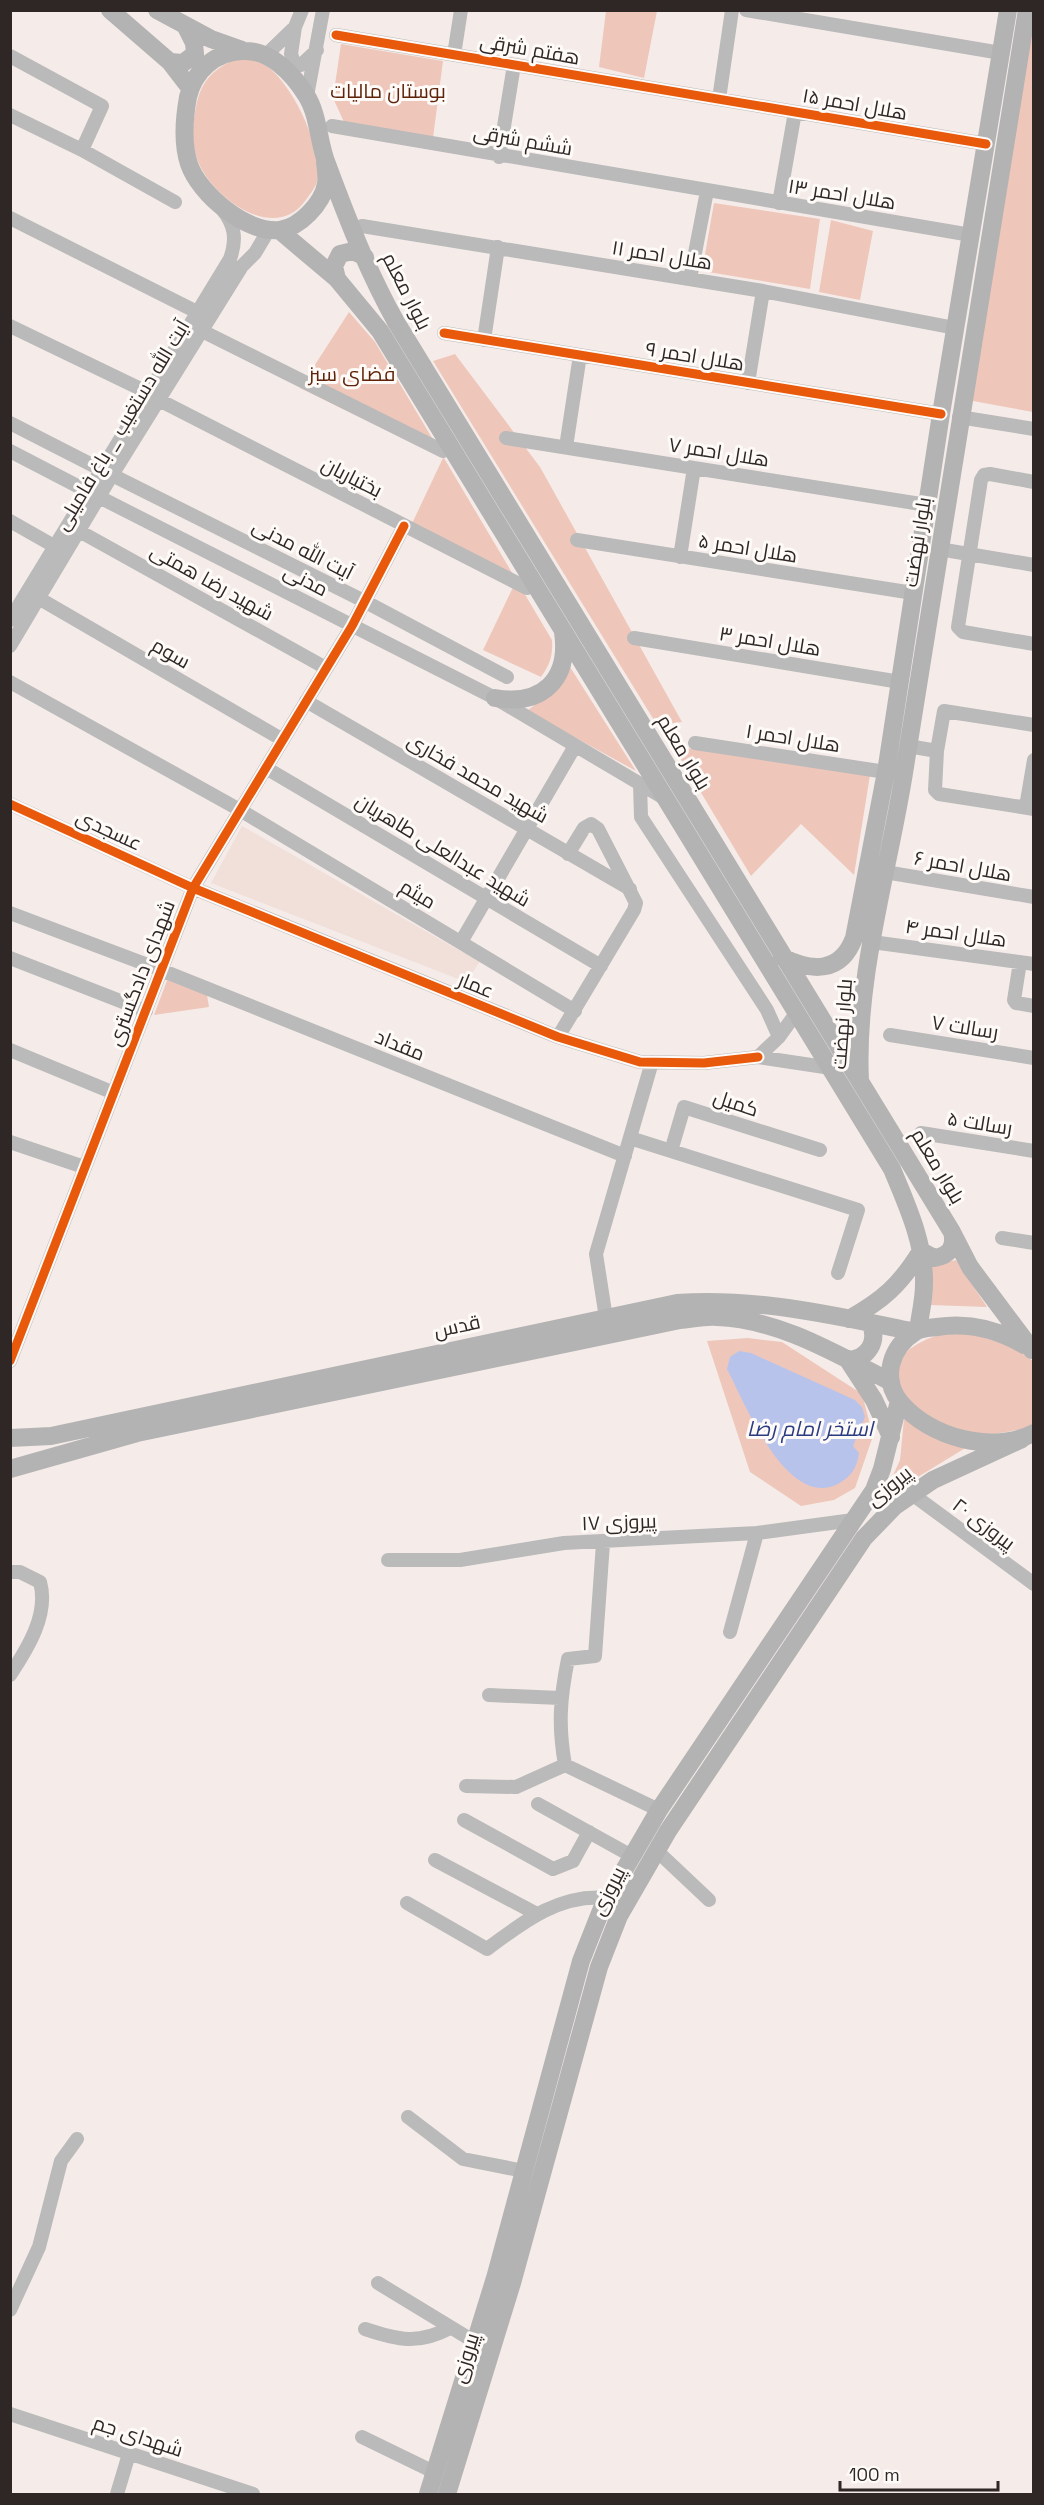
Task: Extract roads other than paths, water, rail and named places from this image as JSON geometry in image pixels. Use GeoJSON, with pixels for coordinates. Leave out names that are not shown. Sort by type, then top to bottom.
{"type":"FeatureCollection","features":[{"type":"Feature","properties":{"kind":"main road"},"geometry":{"type":"LineString","coordinates":[[110,10],[170,62],[190,88]]}},
{"type":"Feature","properties":{"kind":"main road"},"geometry":{"type":"LineString","coordinates":[[157,10],[210,39],[266,55],[285,69],[307,96],[326,162],[326,185],[316,207],[298,222],[275,229],[252,224],[220,208],[197,181],[189,165],[184,129],[190,88],[202,68],[221,55],[244,50]]}},
{"type":"Feature","properties":{"kind":"main road","name":"بلوار نهضت"},"geometry":{"type":"LineString","coordinates":[[861,1082],[859,1053],[872,942],[908,746],[939,549],[955,328],[971,235],[986,196],[986,144],[1008,10]]}},
{"type":"Feature","properties":{"kind":"main road","name":"بلوار نهضت"},"geometry":{"type":"LineString","coordinates":[[782,957],[798,965],[816,968],[833,964],[848,955],[855,938],[886,772],[927,505],[950,415],[986,196],[1027,10]]}},
{"type":"Feature","properties":{"kind":"main road"},"geometry":{"type":"LineString","coordinates":[[170,62],[183,63],[195,54],[194,43],[185,25]]}},
{"type":"Feature","properties":{"kind":"main road","name":"بلوار معلم"},"geometry":{"type":"LineString","coordinates":[[326,162],[378,291],[400,329],[782,957],[861,1082],[952,1232],[970,1267],[1033,1350]]}},
{"type":"Feature","properties":{"kind":"main road","name":"بلوار معلم"},"geometry":{"type":"LineString","coordinates":[[275,229],[337,279],[381,331],[892,1169],[912,1217],[921,1251],[924,1284],[917,1331]]}},
{"type":"Feature","properties":{"kind":"main road"},"geometry":{"type":"LineString","coordinates":[[337,279],[334,266],[340,254],[353,251],[365,257]]}},
{"type":"Feature","properties":{"kind":"main road"},"geometry":{"type":"LineString","coordinates":[[495,698],[514,701],[534,697],[550,686],[562,670],[566,650],[563,631]]}},
{"type":"Feature","properties":{"kind":"main road"},"geometry":{"type":"LineString","coordinates":[[848,955],[853,965],[863,969],[869,967]]}},
{"type":"Feature","properties":{"kind":"main road"},"geometry":{"type":"LineString","coordinates":[[849,1319],[880,1301],[905,1277],[921,1251],[927,1256],[942,1257],[952,1247],[952,1232]]}},
{"type":"Feature","properties":{"kind":"main road","name":"قدس"},"geometry":{"type":"LineString","coordinates":[[13,1437],[51,1436],[677,1303],[718,1300],[917,1331],[951,1325],[970,1325],[1005,1334],[1033,1350]]}},
{"type":"Feature","properties":{"kind":"main road","name":"قدس"},"geometry":{"type":"LineString","coordinates":[[19,1467],[57,1454],[137,1433],[680,1320],[717,1317],[768,1325],[848,1360],[891,1382]]}},
{"type":"Feature","properties":{"kind":"main road"},"geometry":{"type":"LineString","coordinates":[[870,1323],[874,1338],[871,1347],[859,1358],[848,1360],[874,1400],[891,1437]]}},
{"type":"Feature","properties":{"kind":"main road"},"geometry":{"type":"LineString","coordinates":[[917,1331],[896,1350],[890,1362],[891,1382],[899,1401],[912,1413],[944,1433],[979,1441],[1028,1436]]}},
{"type":"Feature","properties":{"kind":"main road","name":"پیروزی"},"geometry":{"type":"LineString","coordinates":[[447,2494],[512,2283],[581,1961],[608,1898],[630,1855],[874,1490],[891,1437],[899,1401]]}},
{"type":"Feature","properties":{"kind":"main road","name":"پیروزی"},"geometry":{"type":"LineString","coordinates":[[428,2494],[524,2171],[551,2105],[619,1916],[656,1850],[864,1538],[895,1506],[933,1480],[1028,1436]]}},
{"type":"Feature","properties":{"kind":"main road"},"geometry":{"type":"LineString","coordinates":[[13,1437],[31,1441],[36,1446],[35,1458],[19,1467]]}},
{"type":"Feature","properties":{"kind":"street"},"geometry":{"type":"LineString","coordinates":[[302,10],[295,27],[291,54],[294,63],[301,65],[317,49]]}},
{"type":"Feature","properties":{"kind":"street"},"geometry":{"type":"LineString","coordinates":[[307,96],[323,10]]}},
{"type":"Feature","properties":{"kind":"street"},"geometry":{"type":"LineString","coordinates":[[454,55],[461,10]]}},
{"type":"Feature","properties":{"kind":"street"},"geometry":{"type":"LineString","coordinates":[[719,99],[732,10]]}},
{"type":"Feature","properties":{"kind":"street"},"geometry":{"type":"LineString","coordinates":[[746,10],[809,16],[1001,53]]}},
{"type":"Feature","properties":{"kind":"street"},"geometry":{"type":"LineString","coordinates":[[266,55],[295,27]]}},
{"type":"Feature","properties":{"kind":"street","name":"هفتم شرقی"},"geometry":{"type":"LineString","coordinates":[[336,35],[719,99]]}},
{"type":"Feature","properties":{"kind":"street"},"geometry":{"type":"LineString","coordinates":[[10,56],[102,106],[82,150]]}},
{"type":"Feature","properties":{"kind":"street"},"geometry":{"type":"LineString","coordinates":[[499,157],[514,65]]}},
{"type":"Feature","properties":{"kind":"street","name":"هلال احمر ۱۵"},"geometry":{"type":"LineString","coordinates":[[719,99],[986,144]]}},
{"type":"Feature","properties":{"kind":"street"},"geometry":{"type":"LineString","coordinates":[[779,203],[795,112]]}},
{"type":"Feature","properties":{"kind":"street"},"geometry":{"type":"LineString","coordinates":[[10,115],[82,150],[175,202]]}},
{"type":"Feature","properties":{"kind":"street","name":"ششم شرقی"},"geometry":{"type":"LineString","coordinates":[[332,126],[499,157],[707,191]]}},
{"type":"Feature","properties":{"kind":"street"},"geometry":{"type":"LineString","coordinates":[[690,279],[707,191]]}},
{"type":"Feature","properties":{"kind":"street","name":"هلال احمر ۱۳"},"geometry":{"type":"LineString","coordinates":[[707,191],[971,235]]}},
{"type":"Feature","properties":{"kind":"street"},"geometry":{"type":"LineString","coordinates":[[220,208],[230,219],[235,246]]}},
{"type":"Feature","properties":{"kind":"street"},"geometry":{"type":"LineString","coordinates":[[10,218],[197,312]]}},
{"type":"Feature","properties":{"kind":"street","name":"هلال احمر ۱۱"},"geometry":{"type":"LineString","coordinates":[[362,226],[764,291],[955,328]]}},
{"type":"Feature","properties":{"kind":"street","name":"آیت الله دستغیب _ باغ فامیلی"},"geometry":{"type":"LineString","coordinates":[[153,396],[202,331],[242,266],[275,229]]}},
{"type":"Feature","properties":{"kind":"street"},"geometry":{"type":"LineString","coordinates":[[235,246],[242,239],[250,241],[255,254]]}},
{"type":"Feature","properties":{"kind":"street","name":"آیت الله دستغیب _ باغ فامیلی"},"geometry":{"type":"LineString","coordinates":[[10,620],[54,546],[93,494],[153,396],[197,312],[230,259],[235,246]]}},
{"type":"Feature","properties":{"kind":"street"},"geometry":{"type":"LineString","coordinates":[[484,340],[498,248]]}},
{"type":"Feature","properties":{"kind":"street"},"geometry":{"type":"LineString","coordinates":[[748,383],[764,291]]}},
{"type":"Feature","properties":{"kind":"street","name":"بختیاریان"},"geometry":{"type":"LineString","coordinates":[[10,326],[153,396],[527,588]]}},
{"type":"Feature","properties":{"kind":"street"},"geometry":{"type":"LineString","coordinates":[[202,331],[443,451]]}},
{"type":"Feature","properties":{"kind":"street","name":"هلال احمر ۹"},"geometry":{"type":"LineString","coordinates":[[444,333],[1034,429]]}},
{"type":"Feature","properties":{"kind":"street"},"geometry":{"type":"LineString","coordinates":[[566,447],[580,355]]}},
{"type":"Feature","properties":{"kind":"street","name":"آیت الله مدنی"},"geometry":{"type":"LineString","coordinates":[[10,423],[364,601],[507,677]]}},
{"type":"Feature","properties":{"kind":"street","name":"هلال احمر ۷"},"geometry":{"type":"LineString","coordinates":[[506,438],[927,505]]}},
{"type":"Feature","properties":{"kind":"street"},"geometry":{"type":"LineString","coordinates":[[10,451],[93,494]]}},
{"type":"Feature","properties":{"kind":"street"},"geometry":{"type":"LineString","coordinates":[[680,556],[694,468]]}},
{"type":"Feature","properties":{"kind":"street"},"geometry":{"type":"LineString","coordinates":[[1034,482],[984,475],[981,480],[959,630],[1034,644]]}},
{"type":"Feature","properties":{"kind":"street","name":"آیت الله دستغیب _ باغ فامیلی"},"geometry":{"type":"LineString","coordinates":[[10,646],[80,531],[93,494]]}},
{"type":"Feature","properties":{"kind":"street","name":"مدنی"},"geometry":{"type":"LineString","coordinates":[[93,494],[495,698],[666,799]]}},
{"type":"Feature","properties":{"kind":"street"},"geometry":{"type":"LineString","coordinates":[[10,521],[54,546]]}},
{"type":"Feature","properties":{"kind":"street","name":"شهدای دادگستری"},"geometry":{"type":"LineString","coordinates":[[10,1361],[193,888],[352,626],[404,526]]}},
{"type":"Feature","properties":{"kind":"street","name":"شهید رضا همتی"},"geometry":{"type":"LineString","coordinates":[[80,531],[327,668]]}},
{"type":"Feature","properties":{"kind":"street","name":"هلال احمر ۵"},"geometry":{"type":"LineString","coordinates":[[577,540],[913,593]]}},
{"type":"Feature","properties":{"kind":"street"},"geometry":{"type":"LineString","coordinates":[[939,549],[1034,565]]}},
{"type":"Feature","properties":{"kind":"street","name":"سوم"},"geometry":{"type":"LineString","coordinates":[[40,599],[282,740]]}},
{"type":"Feature","properties":{"kind":"street","name":"هلال احمر ۳"},"geometry":{"type":"LineString","coordinates":[[634,638],[900,681]]}},
{"type":"Feature","properties":{"kind":"street","name":"میثم"},"geometry":{"type":"LineString","coordinates":[[10,682],[240,810],[575,1011]]}},
{"type":"Feature","properties":{"kind":"street","name":"شهید محمد فخاری"},"geometry":{"type":"LineString","coordinates":[[306,701],[630,889]]}},
{"type":"Feature","properties":{"kind":"street"},"geometry":{"type":"LineString","coordinates":[[1034,725],[950,710],[944,711],[937,751],[936,793],[1030,808],[1034,760]]}},
{"type":"Feature","properties":{"kind":"street","name":"هلال احمر ۱"},"geometry":{"type":"LineString","coordinates":[[695,742],[886,772]]}},
{"type":"Feature","properties":{"kind":"street"},"geometry":{"type":"LineString","coordinates":[[461,942],[575,746]]}},
{"type":"Feature","properties":{"kind":"street"},"geometry":{"type":"LineString","coordinates":[[908,746],[937,751]]}},
{"type":"Feature","properties":{"kind":"street","name":"شهید عبدالعلی طاهریان"},"geometry":{"type":"LineString","coordinates":[[266,768],[601,966]]}},
{"type":"Feature","properties":{"kind":"street"},"geometry":{"type":"LineString","coordinates":[[640,784],[641,818],[767,1010],[780,1037]]}},
{"type":"Feature","properties":{"kind":"street","name":"عسجدی"},"geometry":{"type":"LineString","coordinates":[[10,804],[193,888]]}},
{"type":"Feature","properties":{"kind":"street"},"geometry":{"type":"LineString","coordinates":[[558,1036],[634,910],[635,898],[598,829],[591,824],[584,828],[568,854]]}},
{"type":"Feature","properties":{"kind":"street","name":"هلال احمر ۶"},"geometry":{"type":"LineString","coordinates":[[885,872],[1034,897]]}},
{"type":"Feature","properties":{"kind":"street","name":"عمار"},"geometry":{"type":"LineString","coordinates":[[193,888],[558,1036],[640,1062],[704,1063],[758,1058],[831,1068]]}},
{"type":"Feature","properties":{"kind":"street","name":"مقداد"},"geometry":{"type":"LineString","coordinates":[[10,913],[161,970],[625,1156]]}},
{"type":"Feature","properties":{"kind":"street","name":"هلال احمر ۴"},"geometry":{"type":"LineString","coordinates":[[872,942],[1027,963]]}},
{"type":"Feature","properties":{"kind":"street"},"geometry":{"type":"LineString","coordinates":[[10,958],[146,1011]]}},
{"type":"Feature","properties":{"kind":"street"},"geometry":{"type":"LineString","coordinates":[[1027,963],[1014,1000],[1016,1003],[1034,1006]]}},
{"type":"Feature","properties":{"kind":"street"},"geometry":{"type":"LineString","coordinates":[[758,1058],[780,1037],[796,1012]]}},
{"type":"Feature","properties":{"kind":"street","name":"رسالت ۷"},"geometry":{"type":"LineString","coordinates":[[890,1035],[1034,1058]]}},
{"type":"Feature","properties":{"kind":"street"},"geometry":{"type":"LineString","coordinates":[[10,1050],[114,1093]]}},
{"type":"Feature","properties":{"kind":"street"},"geometry":{"type":"LineString","coordinates":[[606,1318],[596,1254],[652,1062]]}},
{"type":"Feature","properties":{"kind":"street","name":"کمیل"},"geometry":{"type":"LineString","coordinates":[[671,1151],[684,1107],[820,1150]]}},
{"type":"Feature","properties":{"kind":"street","name":"رسالت ۵"},"geometry":{"type":"LineString","coordinates":[[921,1133],[1034,1151]]}},
{"type":"Feature","properties":{"kind":"street"},"geometry":{"type":"LineString","coordinates":[[630,1138],[858,1210],[838,1273]]}},
{"type":"Feature","properties":{"kind":"street"},"geometry":{"type":"LineString","coordinates":[[10,1142],[84,1167]]}},
{"type":"Feature","properties":{"kind":"street"},"geometry":{"type":"LineString","coordinates":[[1002,1238],[1034,1243]]}},
{"type":"Feature","properties":{"kind":"street","name":"پیروزی ۲۰"},"geometry":{"type":"LineString","coordinates":[[912,1494],[1034,1584]]}},
{"type":"Feature","properties":{"kind":"street","name":"پیروزی ۱۷"},"geometry":{"type":"LineString","coordinates":[[387,1560],[460,1560],[564,1543],[603,1543],[757,1533],[853,1520]]}},
{"type":"Feature","properties":{"kind":"street"},"geometry":{"type":"LineString","coordinates":[[730,1632],[757,1533]]}},
{"type":"Feature","properties":{"kind":"street"},"geometry":{"type":"LineString","coordinates":[[565,1765],[559,1730],[560,1698],[568,1659],[596,1656],[603,1543]]}},
{"type":"Feature","properties":{"kind":"street"},"geometry":{"type":"LineString","coordinates":[[10,1572],[20,1572],[40,1582],[45,1598],[30,1638],[10,1675]]}},
{"type":"Feature","properties":{"kind":"street"},"geometry":{"type":"LineString","coordinates":[[489,1695],[560,1698]]}},
{"type":"Feature","properties":{"kind":"street"},"geometry":{"type":"LineString","coordinates":[[466,1786],[516,1787],[565,1765],[659,1810]]}},
{"type":"Feature","properties":{"kind":"street"},"geometry":{"type":"LineString","coordinates":[[538,1804],[630,1855]]}},
{"type":"Feature","properties":{"kind":"street"},"geometry":{"type":"LineString","coordinates":[[464,1820],[554,1869],[573,1861],[589,1832]]}},
{"type":"Feature","properties":{"kind":"street"},"geometry":{"type":"LineString","coordinates":[[656,1850],[709,1900]]}},
{"type":"Feature","properties":{"kind":"street"},"geometry":{"type":"LineString","coordinates":[[435,1860],[535,1913]]}},
{"type":"Feature","properties":{"kind":"street"},"geometry":{"type":"LineString","coordinates":[[407,1903],[487,1949],[535,1913],[589,1896],[608,1898]]}},
{"type":"Feature","properties":{"kind":"street"},"geometry":{"type":"LineString","coordinates":[[408,2117],[463,2160],[524,2171]]}},
{"type":"Feature","properties":{"kind":"street"},"geometry":{"type":"LineString","coordinates":[[10,2310],[39,2247],[60,2161],[77,2139]]}},
{"type":"Feature","properties":{"kind":"street"},"geometry":{"type":"LineString","coordinates":[[378,2283],[475,2342]]}},
{"type":"Feature","properties":{"kind":"street"},"geometry":{"type":"LineString","coordinates":[[365,2329],[399,2340],[431,2338],[450,2328]]}},
{"type":"Feature","properties":{"kind":"street","name":"شهدای جم"},"geometry":{"type":"LineString","coordinates":[[10,2414],[253,2494]]}},
{"type":"Feature","properties":{"kind":"street"},"geometry":{"type":"LineString","coordinates":[[362,2438],[434,2472]]}},
{"type":"Feature","properties":{"kind":"street"},"geometry":{"type":"LineString","coordinates":[[117,2494],[129,2454]]}},
{"type":"Feature","properties":{"kind":"water","name":"استخر امام رضا"},"geometry":{"type":"Polygon","coordinates":[[[739,1351],[751,1353],[855,1400],[862,1407],[865,1417],[853,1446],[859,1453],[858,1459],[855,1468],[845,1479],[836,1485],[817,1488],[800,1481],[784,1466],[756,1426],[727,1369],[730,1357],[739,1351]]]}},
{"type":"Feature","properties":{"kind":"park label","name":"بوستان مالیات"},"geometry":{"type":"Point","coordinates":[388,91]}},
{"type":"Feature","properties":{"kind":"park label","name":"فضای سبز"},"geometry":{"type":"Point","coordinates":[352,374]}}]}
